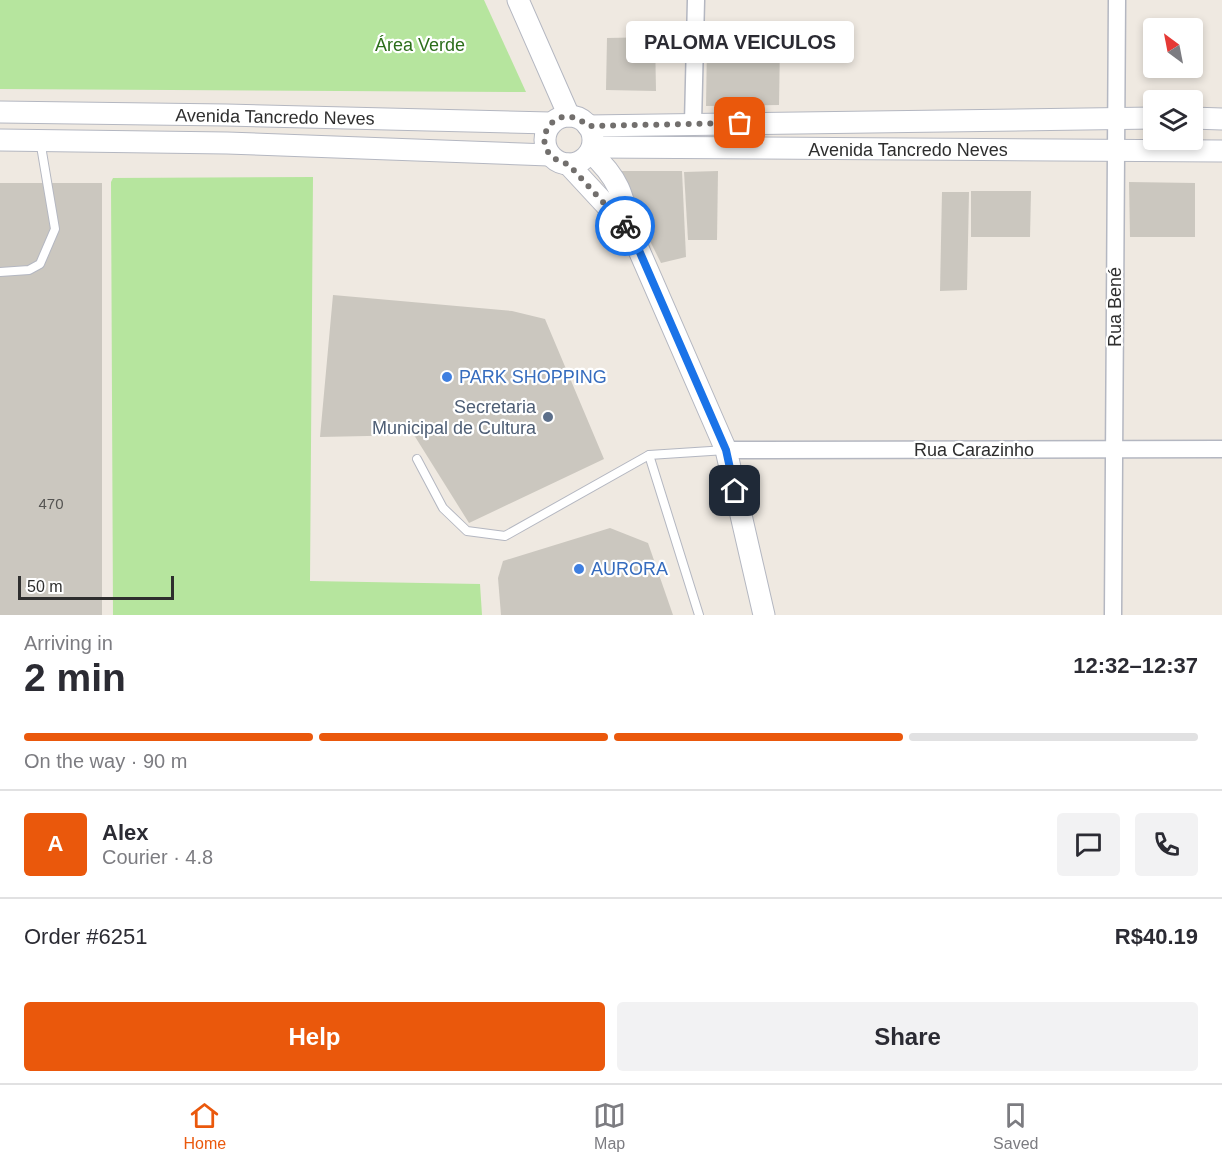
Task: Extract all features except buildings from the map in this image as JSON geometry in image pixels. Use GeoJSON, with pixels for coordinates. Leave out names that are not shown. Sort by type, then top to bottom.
{"type":"FeatureCollection","features":[{"type":"Feature","properties":{"kind":"street"},"geometry":{"type":"LineString","coordinates":[[518,0],[560,120]]}},
{"type":"Feature","properties":{"kind":"street"},"geometry":{"type":"LineString","coordinates":[[693,123],[696,0]]}},
{"type":"Feature","properties":{"kind":"street","name":"Rua Bené"},"geometry":{"type":"LineString","coordinates":[[1113,615],[1117,0]]}},
{"type":"Feature","properties":{"kind":"street","name":"Avenida Tancredo Neves"},"geometry":{"type":"LineString","coordinates":[[0,112],[560,120]]}},
{"type":"Feature","properties":{"kind":"street"},"geometry":{"type":"LineString","coordinates":[[580,118],[588,126],[593,135],[591,150],[584,159],[568,164],[557,162],[549,155],[544,145],[545,134],[560,120],[580,118]]}},
{"type":"Feature","properties":{"kind":"street","name":"Avenida Tancredo Neves"},"geometry":{"type":"LineString","coordinates":[[588,126],[1143,118]]}},
{"type":"Feature","properties":{"kind":"street"},"geometry":{"type":"LineString","coordinates":[[1203,118],[1222,119]]}},
{"type":"Feature","properties":{"kind":"street","name":"Avenida Tancredo Neves"},"geometry":{"type":"LineString","coordinates":[[0,140],[227,143],[549,155]]}},
{"type":"Feature","properties":{"kind":"street"},"geometry":{"type":"LineString","coordinates":[[591,150],[617,184],[631,232],[726,450],[764,615]]}},
{"type":"Feature","properties":{"kind":"street","name":"Avenida Tancredo Neves"},"geometry":{"type":"LineString","coordinates":[[591,150],[1222,151]]}},
{"type":"Feature","properties":{"kind":"street"},"geometry":{"type":"LineString","coordinates":[[568,164],[631,232]]}},
{"type":"Feature","properties":{"kind":"street","name":"Rua Carazinho"},"geometry":{"type":"LineString","coordinates":[[726,450],[1222,449]]}},
{"type":"Feature","properties":{"kind":"lane"},"geometry":{"type":"LineString","coordinates":[[0,272],[28,270],[40,264],[55,229],[40,140]]}},
{"type":"Feature","properties":{"kind":"lane"},"geometry":{"type":"LineString","coordinates":[[417,459],[443,508],[467,531],[505,536],[649,456],[726,450]]}},
{"type":"Feature","properties":{"kind":"lane"},"geometry":{"type":"LineString","coordinates":[[649,456],[699,615]]}},
{"type":"Feature","properties":{"kind":"green space","name":"Área Verde"},"geometry":{"type":"Polygon","coordinates":[[[0,0],[484,0],[526,92],[0,89],[0,0]]]}},
{"type":"Feature","properties":{"kind":"green space"},"geometry":{"type":"Polygon","coordinates":[[[313,177],[310,581],[480,584],[482,615],[113,615],[111,182],[113,178],[313,177]]]}},
{"type":"Feature","properties":{"kind":"way so far"},"geometry":{"type":"LineString","coordinates":[[625,226],[568,164],[557,162],[549,155],[544,145],[545,134],[550,123],[569,116],[580,118],[588,126],[740,123]]}},
{"type":"Feature","properties":{"kind":"place","name":"PALOMA VEICULOS"},"geometry":{"type":"Point","coordinates":[740,123]}},
{"type":"Feature","properties":{"kind":"place","name":"PARK SHOPPING"},"geometry":{"type":"Point","coordinates":[447,377]}},
{"type":"Feature","properties":{"kind":"place","name":"Secretaria Municipal de Cultura"},"geometry":{"type":"Point","coordinates":[548,417]}},
{"type":"Feature","properties":{"kind":"place","name":"AURORA"},"geometry":{"type":"Point","coordinates":[579,569]}},
{"type":"Feature","properties":{"kind":"route"},"geometry":{"type":"LineString","coordinates":[[625,226],[631,232],[726,450],[735,491]]}}]}
